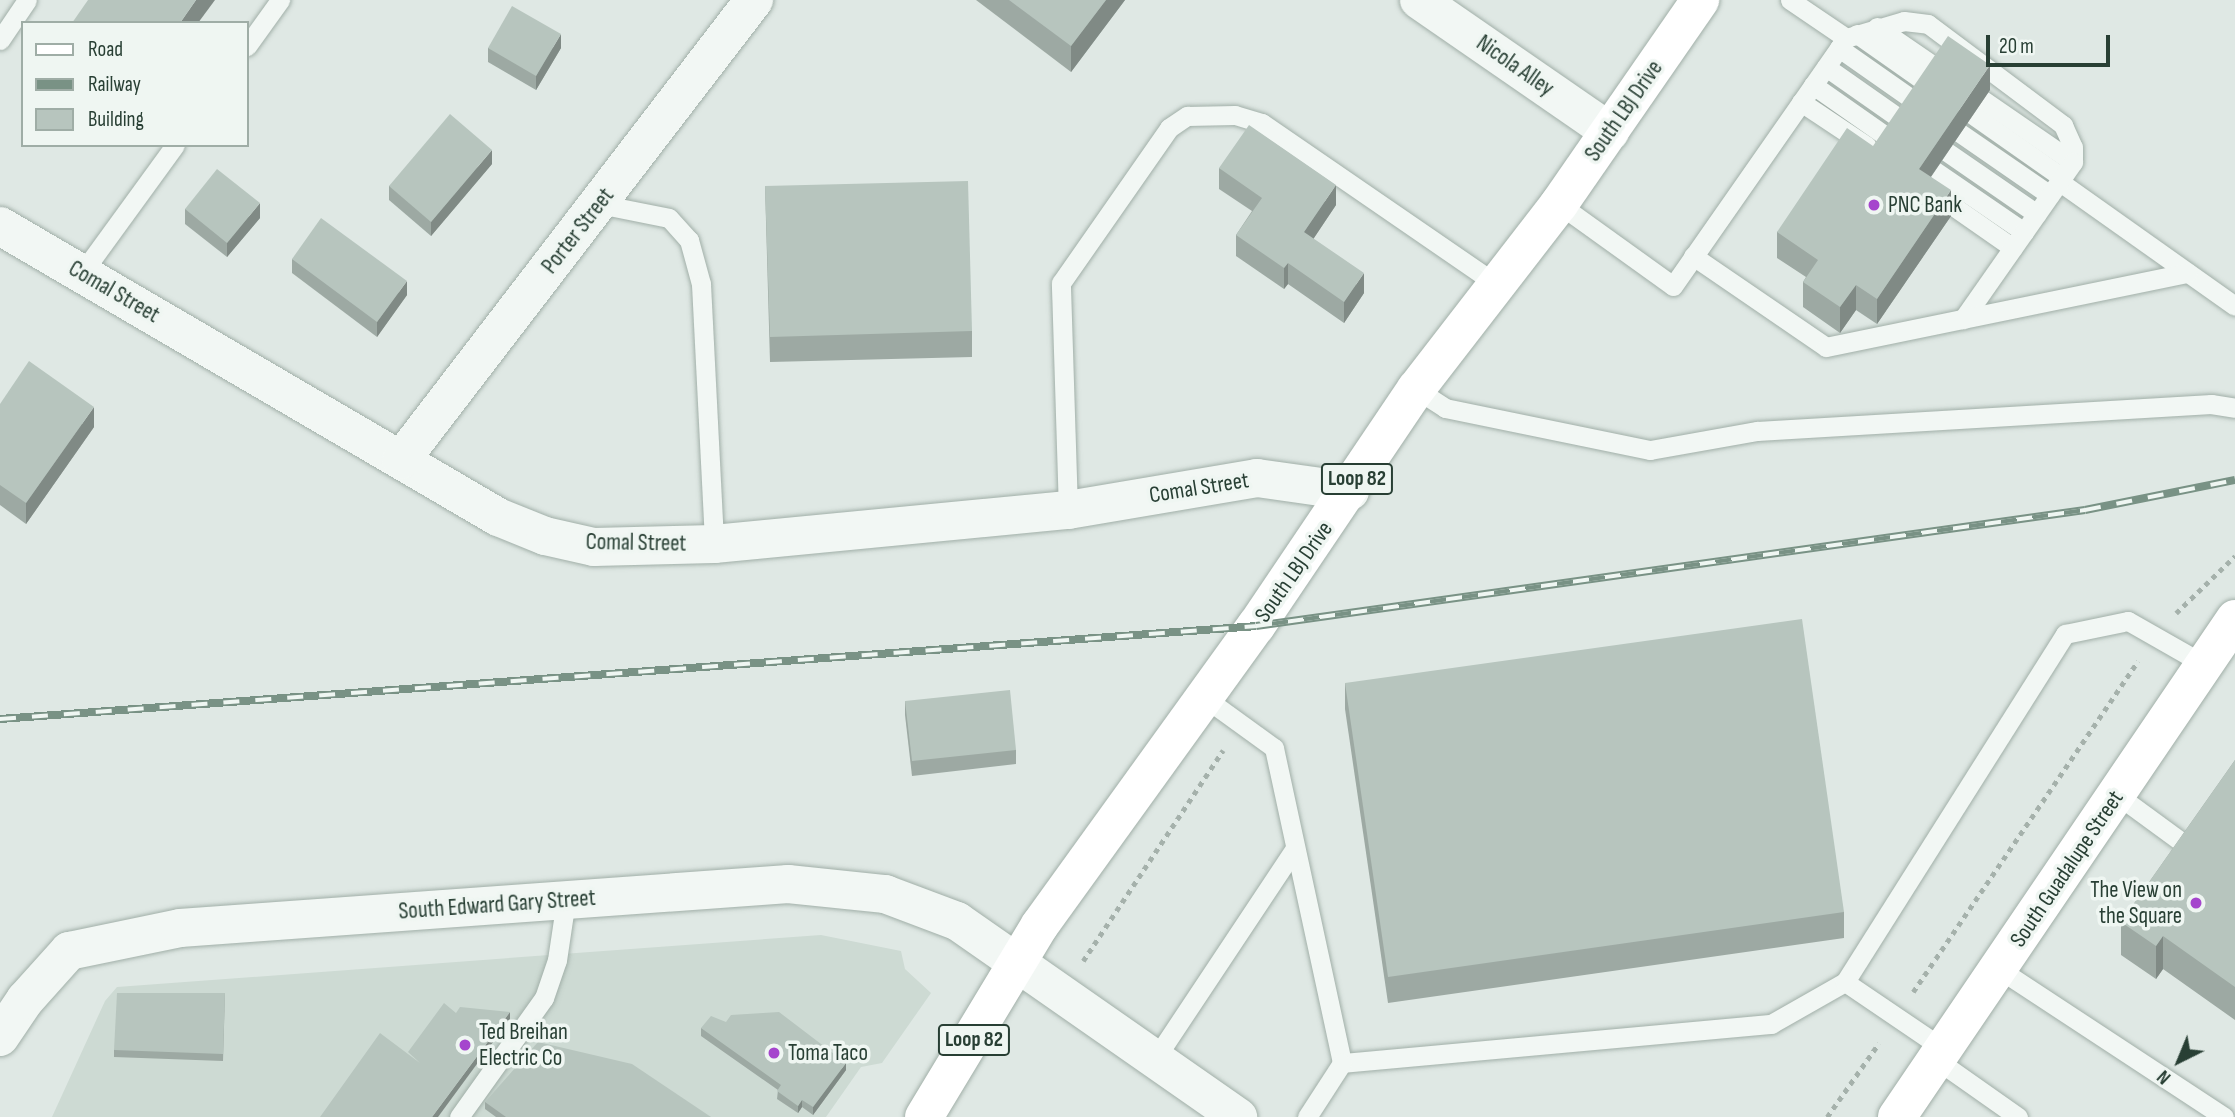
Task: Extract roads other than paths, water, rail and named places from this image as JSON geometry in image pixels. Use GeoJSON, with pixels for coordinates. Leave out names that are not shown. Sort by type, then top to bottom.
{"type":"FeatureCollection","features":[{"type":"Feature","properties":{"kind":"main road","name":"South LBJ Drive"},"geometry":{"type":"LineString","coordinates":[[924,1117],[1040,925],[1205,698],[1350,491],[1416,389],[1559,204],[1700,0]]}},
{"type":"Feature","properties":{"kind":"main road","name":"South Guadalupe Street"},"geometry":{"type":"LineString","coordinates":[[1897,1117],[2235,619]]}},
{"type":"Feature","properties":{"kind":"street","name":"Porter Street"},"geometry":{"type":"LineString","coordinates":[[401,460],[754,0]]}},
{"type":"Feature","properties":{"kind":"street","name":"Nicola Alley"},"geometry":{"type":"LineString","coordinates":[[1419,0],[1610,132]]}},
{"type":"Feature","properties":{"kind":"street","name":"Comal Street"},"geometry":{"type":"LineString","coordinates":[[0,226],[498,517],[545,536],[594,547],[715,544],[1068,510],[1257,478],[1350,491]]}},
{"type":"Feature","properties":{"kind":"street","name":"South Edward Gary Street"},"geometry":{"type":"LineString","coordinates":[[0,1037],[25,1000],[69,951],[180,928],[788,884],[885,894],[957,921],[1238,1117]]}},
{"type":"Feature","properties":{"kind":"lane"},"geometry":{"type":"LineString","coordinates":[[0,40],[27,0]]}},
{"type":"Feature","properties":{"kind":"lane"},"geometry":{"type":"LineString","coordinates":[[248,45],[280,0]]}},
{"type":"Feature","properties":{"kind":"lane"},"geometry":{"type":"LineString","coordinates":[[1790,0],[1847,40],[1919,104]]}},
{"type":"Feature","properties":{"kind":"lane"},"geometry":{"type":"LineString","coordinates":[[1559,204],[1673,286],[1847,40],[1877,27],[1904,22],[1928,24],[2063,125],[2073,147],[2061,179],[1963,320]]}},
{"type":"Feature","properties":{"kind":"lane"},"geometry":{"type":"LineString","coordinates":[[1847,40],[1936,78],[1877,27]]}},
{"type":"Feature","properties":{"kind":"lane"},"geometry":{"type":"LineString","coordinates":[[1826,67],[1906,123]]}},
{"type":"Feature","properties":{"kind":"lane"},"geometry":{"type":"LineString","coordinates":[[1801,103],[1888,149],[1813,85]]}},
{"type":"Feature","properties":{"kind":"lane"},"geometry":{"type":"LineString","coordinates":[[1978,108],[2061,179],[2235,306]]}},
{"type":"Feature","properties":{"kind":"lane"},"geometry":{"type":"LineString","coordinates":[[1068,510],[1061,283],[1169,128],[1187,116],[1236,115],[1262,124],[1496,284]]}},
{"type":"Feature","properties":{"kind":"lane"},"geometry":{"type":"LineString","coordinates":[[1960,133],[2061,179]]}},
{"type":"Feature","properties":{"kind":"lane"},"geometry":{"type":"LineString","coordinates":[[82,273],[174,147]]}},
{"type":"Feature","properties":{"kind":"lane"},"geometry":{"type":"LineString","coordinates":[[1947,152],[2037,214]]}},
{"type":"Feature","properties":{"kind":"lane"},"geometry":{"type":"LineString","coordinates":[[1930,178],[2019,240]]}},
{"type":"Feature","properties":{"kind":"lane"},"geometry":{"type":"LineString","coordinates":[[599,204],[669,218],[689,240],[701,284],[715,544]]}},
{"type":"Feature","properties":{"kind":"lane"},"geometry":{"type":"LineString","coordinates":[[1693,256],[1826,347],[2188,272]]}},
{"type":"Feature","properties":{"kind":"lane"},"geometry":{"type":"LineString","coordinates":[[1416,389],[1445,408],[1650,450],[1757,431],[2211,404],[2235,408]]}},
{"type":"Feature","properties":{"kind":"lane"},"geometry":{"type":"LineString","coordinates":[[1342,1063],[1771,1024],[1845,982],[2065,634],[2128,621],[2205,665]]}},
{"type":"Feature","properties":{"kind":"lane"},"geometry":{"type":"LineString","coordinates":[[1205,698],[1274,748],[1342,1063],[1307,1117]]}},
{"type":"Feature","properties":{"kind":"lane"},"geometry":{"type":"LineString","coordinates":[[2116,794],[2194,851]]}},
{"type":"Feature","properties":{"kind":"lane"},"geometry":{"type":"LineString","coordinates":[[1155,1059],[1295,848]]}},
{"type":"Feature","properties":{"kind":"lane"},"geometry":{"type":"LineString","coordinates":[[459,1117],[544,998],[557,960],[566,900]]}},
{"type":"Feature","properties":{"kind":"lane"},"geometry":{"type":"LineString","coordinates":[[1999,969],[2224,1117]]}},
{"type":"Feature","properties":{"kind":"lane"},"geometry":{"type":"LineString","coordinates":[[1845,982],[1896,1017],[2018,1117]]}},
{"type":"Feature","properties":{"kind":"railway"},"geometry":{"type":"LineString","coordinates":[[0,719],[1256,626],[2085,510],[2235,480]]}},
{"type":"Feature","properties":{"kind":"place","name":"PNC Bank"},"geometry":{"type":"Point","coordinates":[1874,205]}},
{"type":"Feature","properties":{"kind":"place","name":"The View on the Square"},"geometry":{"type":"Point","coordinates":[2196,903]}},
{"type":"Feature","properties":{"kind":"place","name":"Ted Breihan Electric Co"},"geometry":{"type":"Point","coordinates":[465,1045]}},
{"type":"Feature","properties":{"kind":"place","name":"Toma Taco"},"geometry":{"type":"Point","coordinates":[774,1053]}}]}
